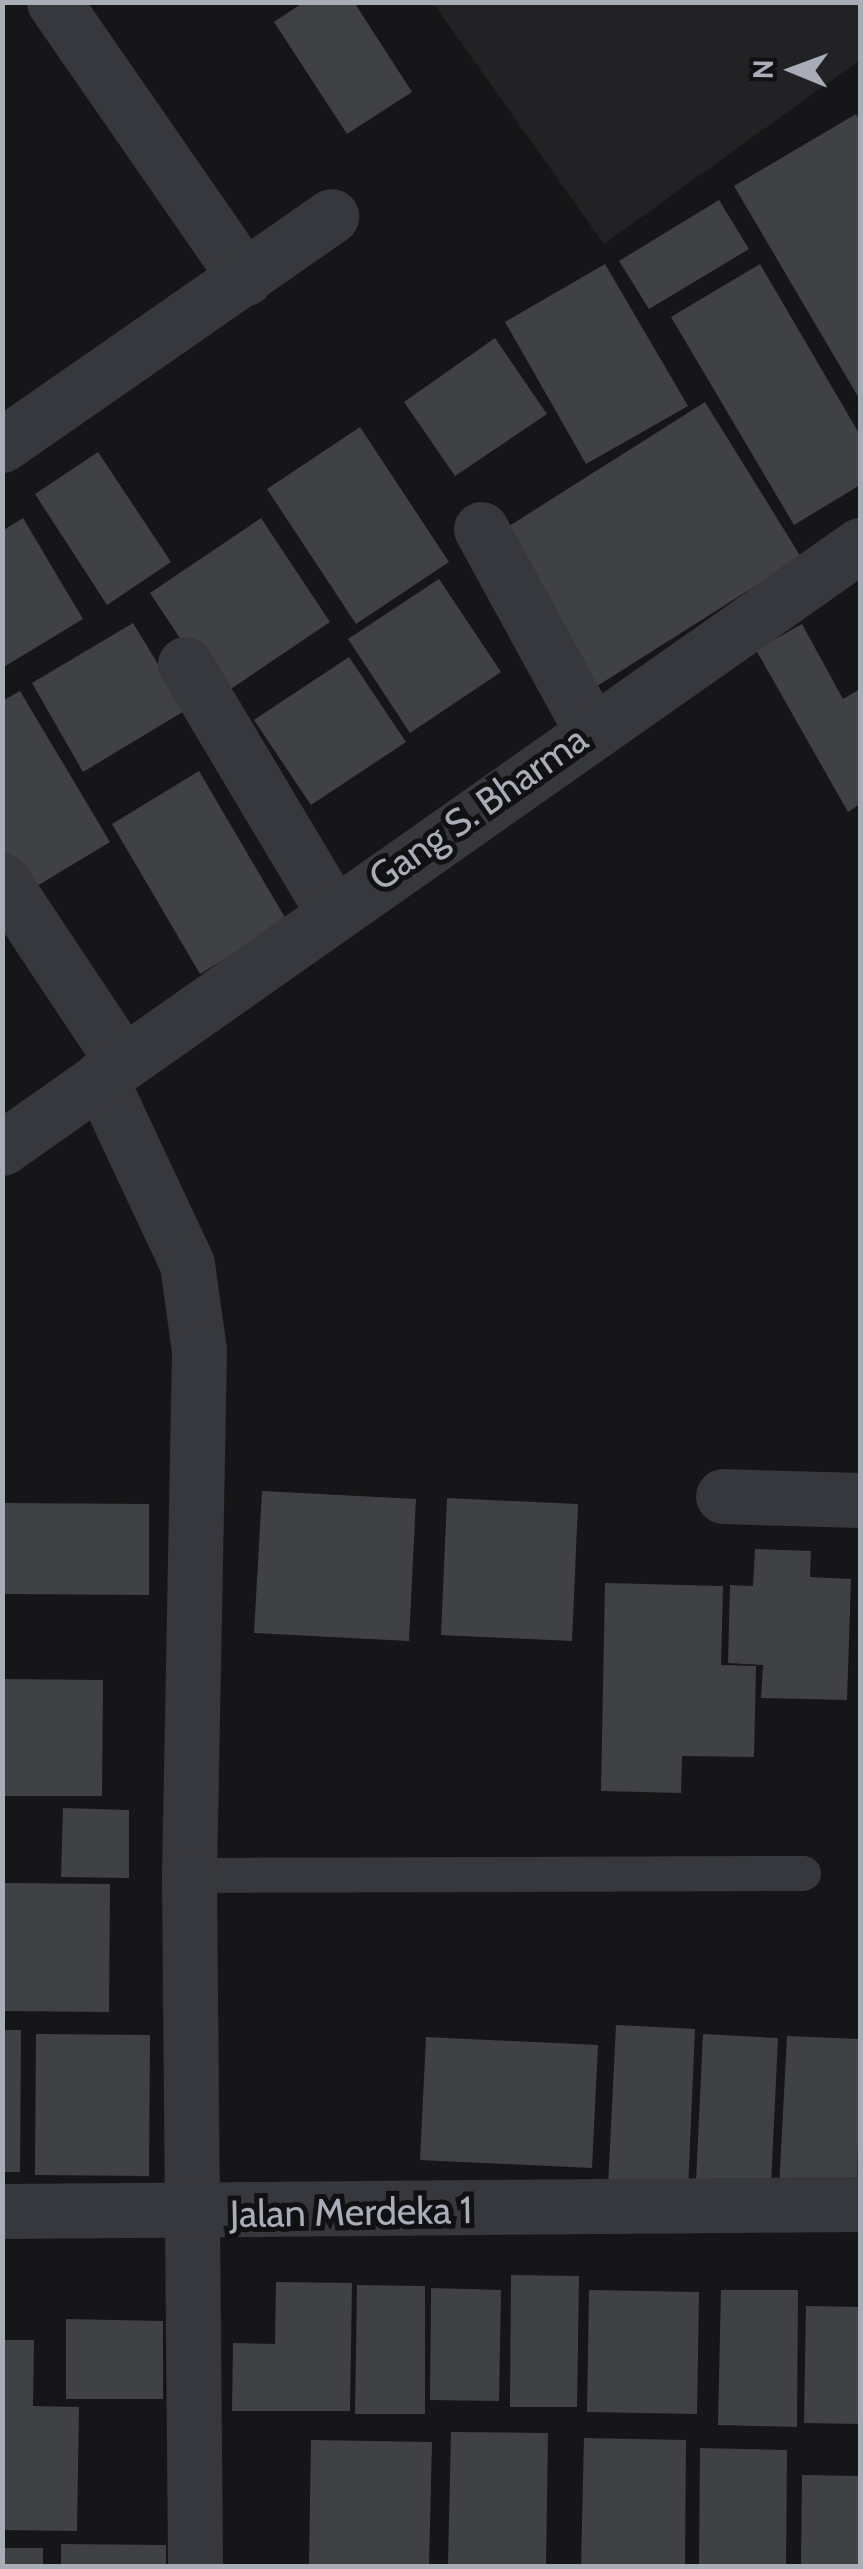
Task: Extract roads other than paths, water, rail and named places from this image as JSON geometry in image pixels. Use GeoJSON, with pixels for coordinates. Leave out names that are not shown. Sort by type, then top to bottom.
{"type":"FeatureCollection","features":[{"type":"Feature","properties":{"kind":"street"},"geometry":{"type":"LineString","coordinates":[[54,2],[245,278]]}},
{"type":"Feature","properties":{"kind":"street"},"geometry":{"type":"LineString","coordinates":[[2,444],[331,216]]}},
{"type":"Feature","properties":{"kind":"street"},"geometry":{"type":"LineString","coordinates":[[482,528],[591,730]]}},
{"type":"Feature","properties":{"kind":"street","name":"Gang S. Bharma"},"geometry":{"type":"LineString","coordinates":[[2,1148],[332,910],[860,545]]}},
{"type":"Feature","properties":{"kind":"street"},"geometry":{"type":"LineString","coordinates":[[185,664],[332,910]]}},
{"type":"Feature","properties":{"kind":"street"},"geometry":{"type":"LineString","coordinates":[[2,880],[111,1070],[174,1230],[196,1308],[190,1876],[194,2214],[2,2211]]}},
{"type":"Feature","properties":{"kind":"street"},"geometry":{"type":"LineString","coordinates":[[723,1496],[860,1500]]}},
{"type":"Feature","properties":{"kind":"street","name":"Jalan Merdeka 1"},"geometry":{"type":"LineString","coordinates":[[195,2566],[194,2214],[860,2204]]}},
{"type":"Feature","properties":{"kind":"lane"},"geometry":{"type":"LineString","coordinates":[[190,1876],[802,1874]]}}]}
